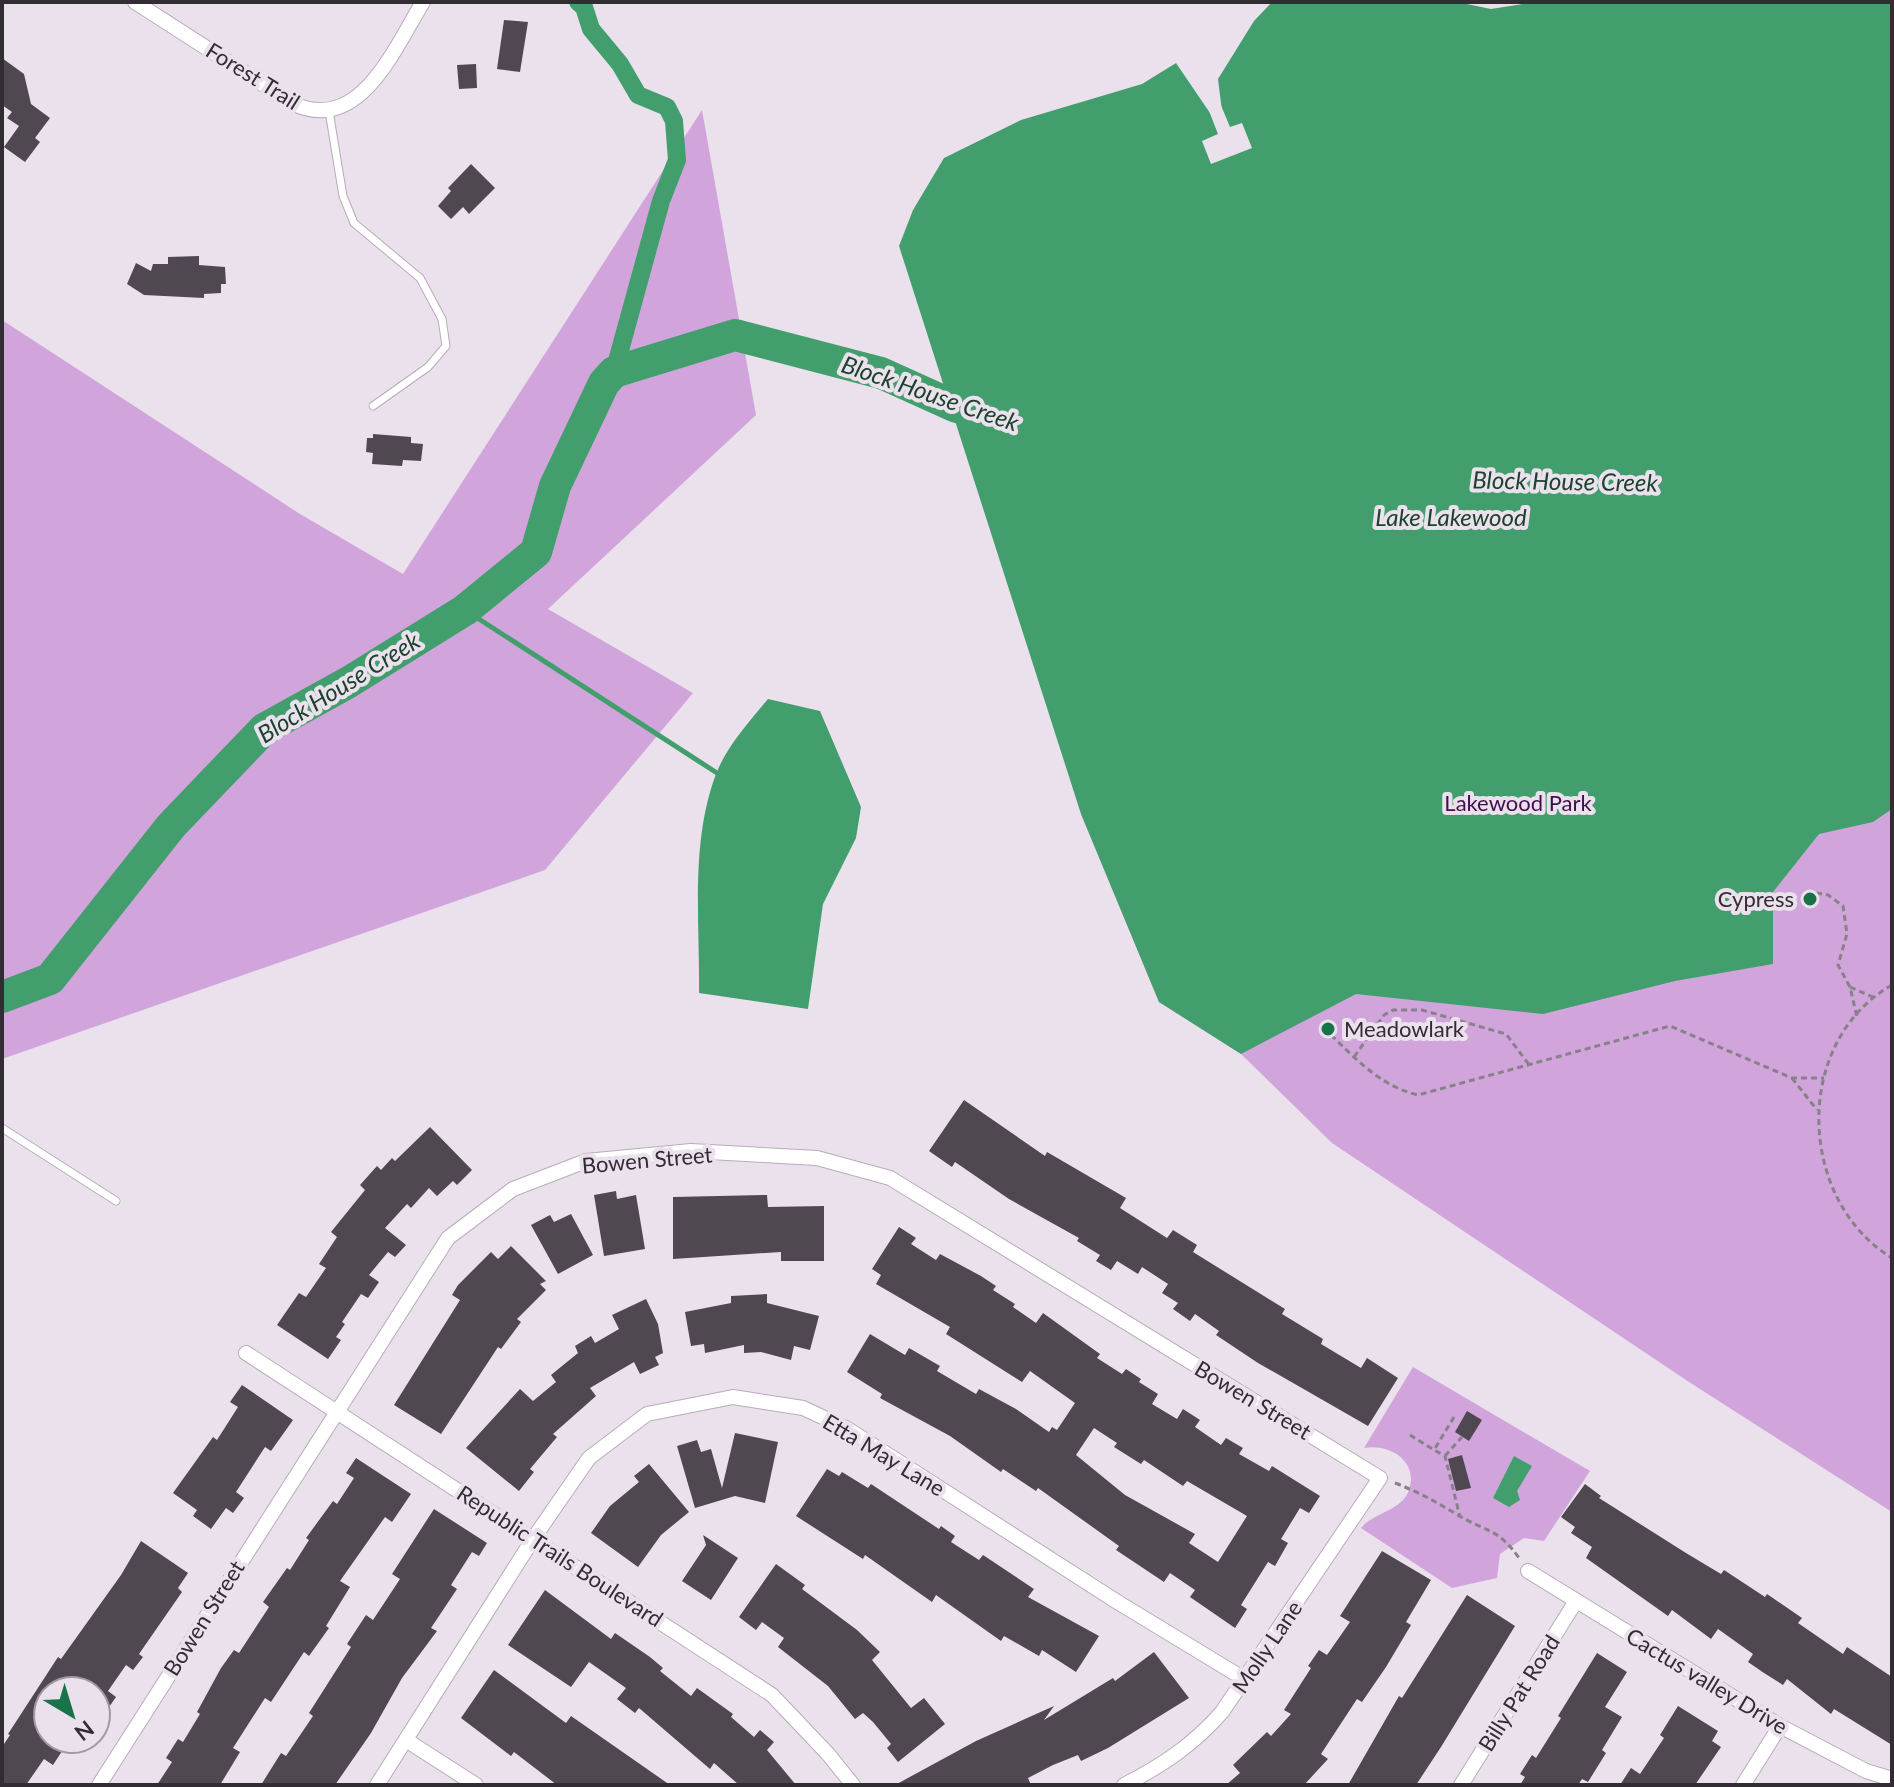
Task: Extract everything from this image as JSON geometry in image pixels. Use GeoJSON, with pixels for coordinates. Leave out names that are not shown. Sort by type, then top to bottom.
{"type":"FeatureCollection","features":[{"type":"Feature","properties":{"kind":"street","name":"Forest Trail"},"geometry":{"type":"LineString","coordinates":[[135,2],[292,103],[306,110],[329,111],[351,103],[363,93],[423,2]]}},
{"type":"Feature","properties":{"kind":"street","name":"Bowen Street"},"geometry":{"type":"LineString","coordinates":[[99,1785],[334,1411],[448,1238],[513,1189],[586,1161],[691,1151],[817,1158],[890,1178],[1380,1478]]}},
{"type":"Feature","properties":{"kind":"street","name":"Republic Trails Boulevard"},"geometry":{"type":"LineString","coordinates":[[246,1353],[772,1695],[853,1785]]}},
{"type":"Feature","properties":{"kind":"street","name":"Etta May Lane"},"geometry":{"type":"LineString","coordinates":[[377,1785],[533,1539],[589,1458],[647,1414],[733,1397],[803,1408],[846,1428],[1119,1603],[1246,1680]]}},
{"type":"Feature","properties":{"kind":"street","name":"Molly Lane"},"geometry":{"type":"LineString","coordinates":[[1128,1784],[1165,1764],[1197,1740],[1246,1680],[1380,1478]]}},
{"type":"Feature","properties":{"kind":"street","name":"Cactus valley Drive"},"geometry":{"type":"LineString","coordinates":[[1528,1571],[1780,1726],[1866,1771],[1892,1779]]}},
{"type":"Feature","properties":{"kind":"street","name":"Billy Pat Road"},"geometry":{"type":"LineString","coordinates":[[1461,1785],[1576,1601]]}},
{"type":"Feature","properties":{"kind":"street"},"geometry":{"type":"LineString","coordinates":[[1743,1785],[1780,1726]]}},
{"type":"Feature","properties":{"kind":"street"},"geometry":{"type":"LineString","coordinates":[[406,1740],[476,1785]]}},
{"type":"Feature","properties":{"kind":"lane"},"geometry":{"type":"LineString","coordinates":[[329,111],[343,196],[354,223],[420,278],[442,319],[446,346],[428,367],[373,406]]}},
{"type":"Feature","properties":{"kind":"lane"},"geometry":{"type":"LineString","coordinates":[[2,1128],[116,1201]]}},
{"type":"Feature","properties":{"kind":"path"},"geometry":{"type":"LineString","coordinates":[[1816,893],[1828,895],[1843,906],[1847,934],[1838,965],[1850,987],[1857,1017]]}},
{"type":"Feature","properties":{"kind":"path"},"geometry":{"type":"LineString","coordinates":[[1892,985],[1857,1017],[1829,1058],[1818,1111],[1823,1159],[1840,1205],[1870,1243],[1892,1258]]}},
{"type":"Feature","properties":{"kind":"path"},"geometry":{"type":"LineString","coordinates":[[1850,987],[1875,998]]}},
{"type":"Feature","properties":{"kind":"path"},"geometry":{"type":"LineString","coordinates":[[1354,1057],[1384,1015],[1393,1010],[1422,1010],[1506,1034],[1530,1066]]}},
{"type":"Feature","properties":{"kind":"path"},"geometry":{"type":"LineString","coordinates":[[1331,1035],[1399,1091],[1418,1095],[1670,1026],[1792,1078],[1824,1078]]}},
{"type":"Feature","properties":{"kind":"path"},"geometry":{"type":"LineString","coordinates":[[1792,1078],[1818,1111]]}},
{"type":"Feature","properties":{"kind":"path"},"geometry":{"type":"LineString","coordinates":[[1434,1450],[1454,1418],[1459,1424]]}},
{"type":"Feature","properties":{"kind":"path"},"geometry":{"type":"LineString","coordinates":[[1410,1435],[1445,1456],[1460,1517]]}},
{"type":"Feature","properties":{"kind":"path"},"geometry":{"type":"LineString","coordinates":[[1445,1456],[1462,1437]]}},
{"type":"Feature","properties":{"kind":"path"},"geometry":{"type":"LineString","coordinates":[[1380,1478],[1433,1498],[1460,1517],[1498,1532],[1528,1571]]}},
{"type":"Feature","properties":{"kind":"green space"},"geometry":{"type":"Polygon","coordinates":[[[702,110],[756,415],[548,609],[693,693],[545,870],[2,1059],[2,320],[300,514],[403,574],[702,110]]]}},
{"type":"Feature","properties":{"kind":"green space","name":"Lakewood Park"},"geometry":{"type":"Polygon","coordinates":[[[1892,339],[1892,1512],[1689,1382],[1332,1143],[1241,1054],[1159,1002],[1081,814],[1892,339]]]}},
{"type":"Feature","properties":{"kind":"green space"},"geometry":{"type":"Polygon","coordinates":[[[1413,1367],[1590,1471],[1544,1541],[1524,1538],[1500,1554],[1497,1578],[1452,1588],[1361,1528],[1400,1503],[1409,1490],[1410,1470],[1400,1456],[1383,1448],[1364,1448],[1413,1367]]]}},
{"type":"Feature","properties":{"kind":"water","name":"Lake Lakewood"},"geometry":{"type":"Polygon","coordinates":[[[1272,2],[1457,2],[1491,9],[1535,2],[1892,2],[1892,809],[1873,822],[1819,834],[1773,892],[1773,964],[1675,981],[1543,1014],[1356,994],[1241,1054],[1159,1002],[1081,814],[899,246],[913,210],[944,158],[1021,120],[1142,84],[1176,63],[1225,135],[1218,79],[1254,21],[1272,2]]]}},
{"type":"Feature","properties":{"kind":"water"},"geometry":{"type":"Polygon","coordinates":[[[768,699],[820,711],[861,807],[856,838],[823,904],[808,1009],[699,993],[699,855],[708,800],[726,754],[768,699]]]}},
{"type":"Feature","properties":{"kind":"water"},"geometry":{"type":"Polygon","coordinates":[[[1514,1456],[1532,1466],[1517,1491],[1520,1500],[1509,1507],[1493,1498],[1514,1456]]]}},
{"type":"Feature","properties":{"kind":"pier"},"geometry":{"type":"Polygon","coordinates":[[[1215,91],[1230,127],[1242,123],[1252,148],[1211,164],[1202,141],[1218,134],[1204,98],[1219,121],[1215,91]]]}},
{"type":"Feature","properties":{"kind":"building"},"geometry":{"type":"Polygon","coordinates":[[[504,20],[528,22],[520,72],[497,69],[504,20]]]}},
{"type":"Feature","properties":{"kind":"building"},"geometry":{"type":"Polygon","coordinates":[[[2,58],[24,74],[31,104],[50,118],[35,138],[40,142],[25,162],[4,147],[19,126],[7,118],[12,112],[2,105],[2,58]]]}},
{"type":"Feature","properties":{"kind":"building"},"geometry":{"type":"Polygon","coordinates":[[[476,64],[477,88],[459,89],[457,65],[476,64]]]}},
{"type":"Feature","properties":{"kind":"building"},"geometry":{"type":"Polygon","coordinates":[[[471,164],[495,188],[469,214],[463,207],[451,219],[438,206],[451,191],[448,188],[471,164]]]}},
{"type":"Feature","properties":{"kind":"building"},"geometry":{"type":"Polygon","coordinates":[[[199,256],[199,265],[225,267],[226,284],[221,284],[221,293],[204,294],[204,298],[144,295],[127,284],[136,263],[151,271],[153,264],[168,264],[168,257],[199,256]]]}},
{"type":"Feature","properties":{"kind":"building"},"geometry":{"type":"Polygon","coordinates":[[[373,434],[411,437],[411,443],[423,444],[421,461],[403,460],[402,466],[372,464],[373,453],[366,452],[367,438],[373,438],[373,434]]]}},
{"type":"Feature","properties":{"kind":"building"},"geometry":{"type":"Polygon","coordinates":[[[964,1100],[1045,1156],[1047,1152],[1126,1198],[1120,1208],[1167,1238],[1173,1230],[1197,1245],[1193,1252],[1285,1309],[1282,1314],[1323,1339],[1321,1344],[1361,1368],[1367,1358],[1398,1378],[1368,1426],[1258,1363],[1216,1335],[1219,1331],[1195,1314],[1190,1321],[1173,1309],[1178,1303],[1162,1293],[1168,1284],[1142,1267],[1138,1274],[1117,1261],[1111,1270],[1096,1261],[1100,1255],[1077,1241],[1079,1238],[1009,1199],[955,1162],[952,1167],[929,1151],[964,1100]]]}},
{"type":"Feature","properties":{"kind":"building"},"geometry":{"type":"Polygon","coordinates":[[[430,1127],[472,1170],[457,1185],[453,1181],[437,1196],[429,1188],[411,1208],[407,1204],[385,1228],[406,1245],[395,1257],[388,1252],[369,1275],[379,1282],[368,1298],[361,1294],[342,1322],[345,1324],[336,1337],[341,1340],[328,1359],[277,1325],[299,1293],[306,1297],[326,1268],[319,1264],[337,1237],[331,1232],[365,1190],[360,1185],[377,1166],[381,1170],[392,1158],[395,1161],[430,1127]]]}},
{"type":"Feature","properties":{"kind":"building"},"geometry":{"type":"Polygon","coordinates":[[[616,1191],[617,1199],[636,1195],[645,1249],[604,1256],[594,1195],[616,1191]]]}},
{"type":"Feature","properties":{"kind":"building"},"geometry":{"type":"Polygon","coordinates":[[[767,1195],[768,1207],[824,1206],[824,1261],[781,1261],[781,1252],[673,1259],[673,1197],[767,1195]]]}},
{"type":"Feature","properties":{"kind":"building"},"geometry":{"type":"Polygon","coordinates":[[[571,1214],[593,1255],[558,1274],[531,1225],[550,1215],[554,1222],[571,1214]]]}},
{"type":"Feature","properties":{"kind":"building"},"geometry":{"type":"Polygon","coordinates":[[[899,1227],[916,1238],[911,1244],[936,1260],[940,1254],[996,1286],[993,1290],[1036,1323],[1043,1313],[1100,1354],[1097,1358],[1122,1374],[1126,1369],[1141,1379],[1139,1382],[1158,1394],[1152,1404],[1177,1419],[1183,1409],[1200,1420],[1195,1427],[1221,1445],[1226,1438],[1243,1448],[1239,1454],[1269,1471],[1272,1466],[1320,1496],[1309,1513],[1300,1508],[1281,1539],[1288,1543],[1275,1566],[1268,1562],[1241,1605],[1247,1609],[1235,1628],[1190,1597],[1195,1590],[1170,1573],[1164,1582],[1116,1550],[1119,1546],[1038,1488],[1036,1491],[1003,1469],[1001,1472],[950,1436],[880,1398],[882,1394],[847,1372],[870,1334],[905,1355],[909,1348],[940,1366],[937,1371],[976,1394],[979,1389],[1016,1409],[1049,1432],[1052,1427],[1057,1430],[1075,1403],[1030,1371],[1022,1382],[946,1334],[950,1327],[876,1284],[881,1275],[872,1269],[899,1227]],[[1094,1428],[1076,1455],[1125,1495],[1195,1534],[1189,1543],[1218,1562],[1247,1516],[1187,1481],[1183,1486],[1144,1460],[1141,1464],[1114,1447],[1117,1443],[1094,1428]]]}},
{"type":"Feature","properties":{"kind":"building"},"geometry":{"type":"Polygon","coordinates":[[[511,1246],[546,1281],[540,1284],[546,1290],[517,1319],[521,1322],[501,1349],[498,1347],[441,1434],[394,1405],[460,1300],[452,1295],[458,1285],[491,1252],[498,1259],[511,1246]]]}},
{"type":"Feature","properties":{"kind":"building"},"geometry":{"type":"Polygon","coordinates":[[[767,1294],[767,1303],[819,1316],[810,1350],[794,1346],[791,1360],[761,1352],[744,1353],[744,1345],[705,1353],[704,1344],[691,1346],[685,1312],[731,1303],[731,1296],[767,1294]]]}},
{"type":"Feature","properties":{"kind":"building"},"geometry":{"type":"Polygon","coordinates":[[[646,1299],[658,1324],[663,1353],[655,1357],[659,1365],[640,1374],[634,1362],[590,1388],[596,1396],[553,1434],[557,1437],[530,1469],[534,1472],[519,1491],[466,1448],[520,1389],[533,1401],[556,1382],[551,1375],[578,1353],[575,1346],[591,1336],[595,1343],[619,1329],[612,1315],[646,1299]]]}},
{"type":"Feature","properties":{"kind":"building"},"geometry":{"type":"Polygon","coordinates":[[[242,1385],[293,1420],[271,1451],[265,1447],[236,1492],[244,1498],[233,1513],[226,1508],[211,1529],[193,1516],[197,1510],[173,1493],[213,1437],[217,1440],[238,1407],[230,1402],[242,1385]]]}},
{"type":"Feature","properties":{"kind":"building"},"geometry":{"type":"Polygon","coordinates":[[[1467,1411],[1482,1420],[1469,1441],[1455,1432],[1467,1411]]]}},
{"type":"Feature","properties":{"kind":"building"},"geometry":{"type":"Polygon","coordinates":[[[735,1433],[778,1442],[765,1503],[735,1496],[695,1508],[677,1446],[697,1440],[701,1452],[711,1449],[722,1488],[735,1433]]]}},
{"type":"Feature","properties":{"kind":"building"},"geometry":{"type":"Polygon","coordinates":[[[1462,1455],[1471,1488],[1456,1491],[1448,1459],[1462,1455]]]}},
{"type":"Feature","properties":{"kind":"building"},"geometry":{"type":"Polygon","coordinates":[[[356,1458],[411,1494],[392,1522],[385,1517],[340,1581],[350,1587],[326,1626],[329,1628],[309,1656],[304,1652],[271,1702],[265,1698],[233,1748],[240,1752],[220,1785],[157,1785],[172,1762],[166,1758],[178,1739],[183,1742],[221,1668],[234,1650],[239,1653],[269,1607],[263,1602],[287,1568],[290,1570],[309,1540],[306,1538],[333,1501],[337,1504],[354,1478],[346,1473],[356,1458]]]}},
{"type":"Feature","properties":{"kind":"building"},"geometry":{"type":"Polygon","coordinates":[[[649,1464],[689,1512],[661,1535],[638,1567],[591,1533],[610,1506],[639,1482],[634,1476],[649,1464]]]}},
{"type":"Feature","properties":{"kind":"building"},"geometry":{"type":"Polygon","coordinates":[[[827,1469],[839,1476],[842,1472],[868,1488],[871,1484],[939,1529],[941,1526],[955,1536],[951,1542],[979,1560],[983,1555],[1034,1589],[1028,1597],[1099,1636],[1076,1672],[1042,1650],[1039,1656],[1004,1636],[1001,1641],[936,1595],[932,1602],[865,1555],[863,1559],[796,1516],[827,1469]]]}},
{"type":"Feature","properties":{"kind":"building"},"geometry":{"type":"Polygon","coordinates":[[[1585,1484],[1601,1496],[1599,1498],[1686,1553],[1721,1574],[1724,1570],[1765,1597],[1767,1594],[1802,1618],[1798,1623],[1843,1654],[1847,1647],[1892,1677],[1892,1745],[1834,1709],[1831,1714],[1787,1679],[1783,1685],[1764,1673],[1748,1662],[1753,1654],[1718,1629],[1711,1639],[1672,1610],[1668,1616],[1586,1558],[1592,1547],[1571,1533],[1575,1527],[1561,1517],[1585,1484]]]}},
{"type":"Feature","properties":{"kind":"building"},"geometry":{"type":"Polygon","coordinates":[[[434,1509],[487,1543],[479,1556],[472,1552],[451,1585],[457,1589],[431,1628],[437,1631],[402,1678],[371,1733],[335,1785],[261,1785],[281,1753],[286,1756],[313,1716],[309,1713],[351,1647],[347,1644],[366,1615],[373,1620],[400,1579],[392,1574],[434,1509]]]}},
{"type":"Feature","properties":{"kind":"building"},"geometry":{"type":"Polygon","coordinates":[[[703,1535],[738,1558],[711,1600],[682,1581],[706,1545],[703,1535]]]}},
{"type":"Feature","properties":{"kind":"building"},"geometry":{"type":"Polygon","coordinates":[[[141,1541],[188,1573],[178,1588],[182,1592],[139,1654],[143,1657],[133,1670],[126,1665],[112,1685],[112,1675],[46,1675],[58,1657],[61,1659],[121,1575],[141,1541]]]}},
{"type":"Feature","properties":{"kind":"building"},"geometry":{"type":"Polygon","coordinates":[[[1382,1551],[1431,1580],[1406,1622],[1411,1625],[1386,1667],[1362,1702],[1357,1699],[1321,1754],[1328,1759],[1304,1785],[1226,1785],[1240,1773],[1233,1765],[1267,1732],[1271,1736],[1291,1714],[1284,1710],[1311,1668],[1308,1666],[1319,1650],[1327,1655],[1350,1622],[1340,1616],[1382,1551]]]}},
{"type":"Feature","properties":{"kind":"building"},"geometry":{"type":"Polygon","coordinates":[[[776,1564],[805,1585],[802,1589],[857,1630],[880,1652],[872,1660],[911,1708],[924,1698],[945,1724],[898,1762],[887,1748],[891,1744],[873,1722],[863,1713],[855,1719],[828,1686],[778,1647],[784,1638],[762,1622],[756,1630],[739,1617],[776,1564]]]}},
{"type":"Feature","properties":{"kind":"building"},"geometry":{"type":"Polygon","coordinates":[[[545,1590],[611,1639],[615,1633],[650,1657],[663,1668],[660,1671],[691,1696],[697,1688],[733,1714],[731,1717],[754,1737],[760,1730],[774,1742],[767,1750],[796,1785],[739,1785],[714,1763],[710,1769],[639,1708],[635,1713],[617,1699],[626,1688],[589,1662],[571,1687],[508,1645],[545,1590]]]}},
{"type":"Feature","properties":{"kind":"building"},"geometry":{"type":"Polygon","coordinates":[[[1467,1595],[1515,1626],[1441,1747],[1416,1785],[1348,1785],[1399,1696],[1402,1698],[1467,1595]]]}},
{"type":"Feature","properties":{"kind":"building"},"geometry":{"type":"Polygon","coordinates":[[[1154,1652],[1189,1698],[1108,1748],[1081,1761],[1078,1755],[1053,1765],[1028,1778],[1031,1785],[895,1785],[976,1741],[1054,1706],[1044,1720],[1113,1678],[1115,1681],[1154,1652]]]}},
{"type":"Feature","properties":{"kind":"building"},"geometry":{"type":"Polygon","coordinates":[[[1597,1653],[1627,1672],[1605,1707],[1622,1717],[1602,1750],[1606,1753],[1588,1782],[1582,1779],[1578,1785],[1520,1785],[1525,1777],[1520,1774],[1532,1755],[1536,1758],[1597,1653]]]}},
{"type":"Feature","properties":{"kind":"building"},"geometry":{"type":"Polygon","coordinates":[[[494,1670],[566,1723],[571,1716],[670,1785],[557,1785],[514,1752],[511,1756],[461,1718],[494,1670]]]}},
{"type":"Feature","properties":{"kind":"building"},"geometry":{"type":"Polygon","coordinates":[[[32,1697],[32,1755],[60,1755],[53,1765],[44,1759],[26,1785],[2,1785],[2,1747],[32,1697]]]}},
{"type":"Feature","properties":{"kind":"building"},"geometry":{"type":"Polygon","coordinates":[[[1678,1706],[1718,1731],[1712,1741],[1721,1747],[1695,1785],[1620,1785],[1631,1768],[1640,1774],[1664,1738],[1660,1735],[1678,1706]]]}},
{"type":"Feature","properties":{"kind":"waterway"},"geometry":{"type":"LineString","coordinates":[[578,2],[584,7],[591,29],[620,64],[638,95],[667,107],[674,121],[677,160],[661,201],[614,372]]}},
{"type":"Feature","properties":{"kind":"waterway","name":"Block House Creek"},"geometry":{"type":"LineString","coordinates":[[2,997],[50,979],[171,826],[264,729],[349,682],[465,610],[536,552],[555,486],[604,383],[614,372],[735,335],[881,373],[954,406],[989,417]]}},
{"type":"Feature","properties":{"kind":"waterway"},"geometry":{"type":"LineString","coordinates":[[465,610],[717,773]]}},
{"type":"Feature","properties":{"kind":"place","name":"Cypress"},"geometry":{"type":"Point","coordinates":[1810,899]}},
{"type":"Feature","properties":{"kind":"place","name":"Meadowlark"},"geometry":{"type":"Point","coordinates":[1328,1029]}}]}
